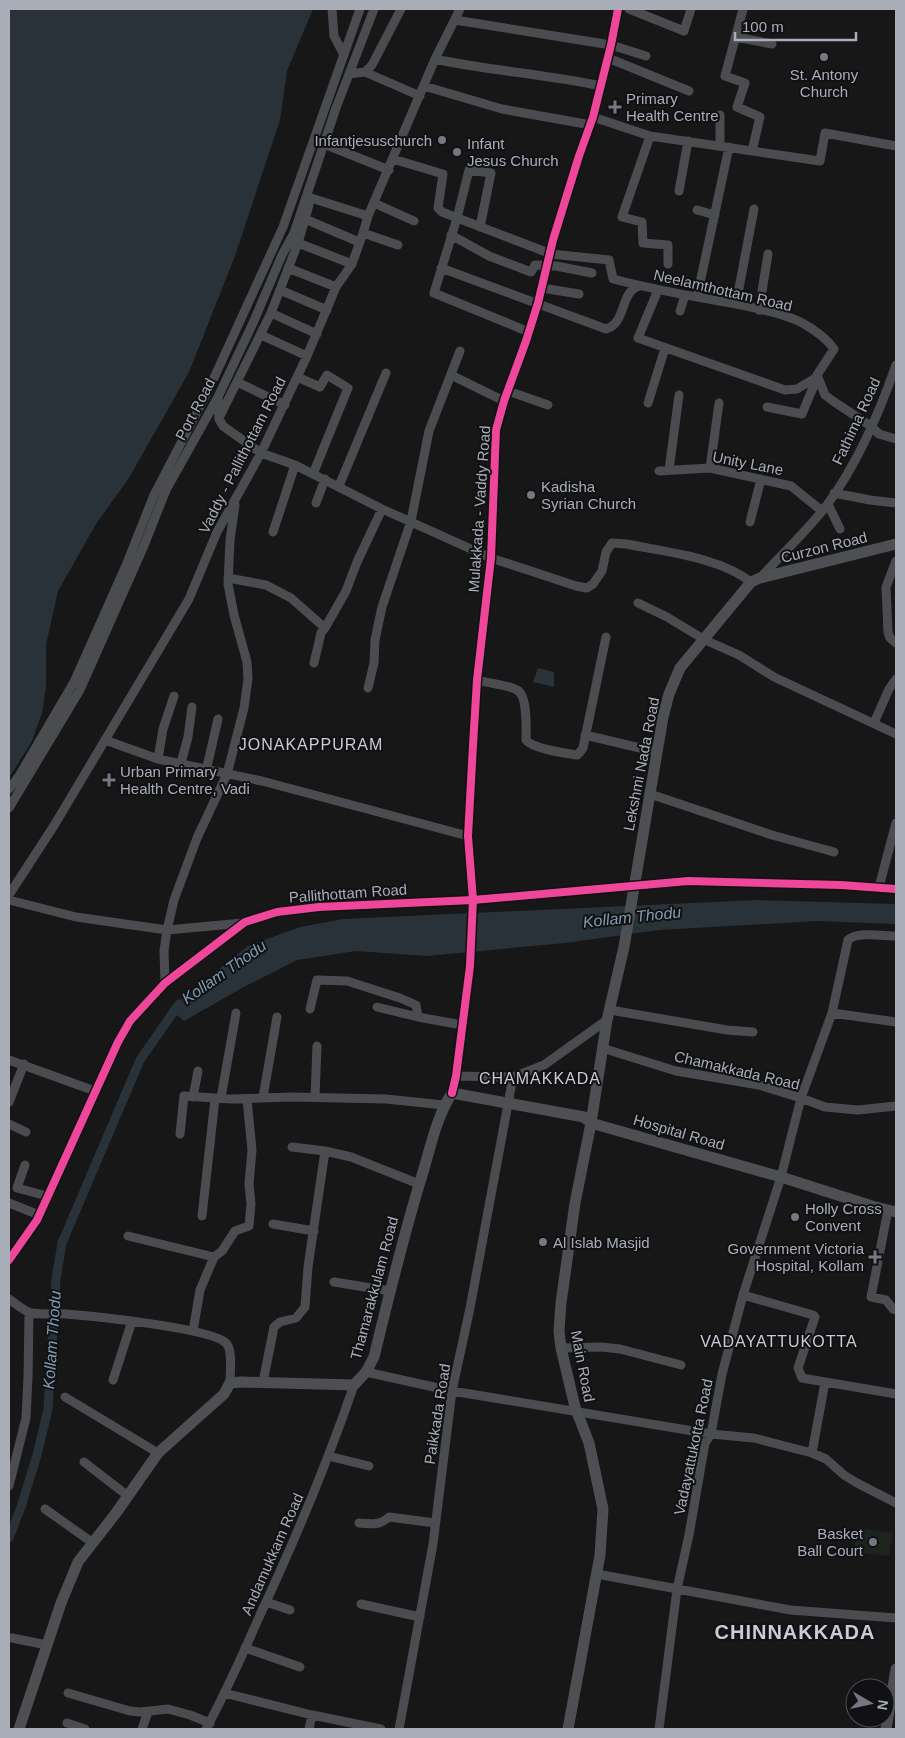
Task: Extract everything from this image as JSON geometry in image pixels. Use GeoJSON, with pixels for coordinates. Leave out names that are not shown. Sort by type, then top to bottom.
{"type":"FeatureCollection","features":[{"type":"Feature","properties":{"kind":"main road","name":"Curzon Road"},"geometry":{"type":"LineString","coordinates":[[755,580],[896,544]]}},
{"type":"Feature","properties":{"kind":"main road","name":"Lekshmi Nada Road"},"geometry":{"type":"LineString","coordinates":[[624,947],[663,717],[672,686],[680,668],[755,580]]}},
{"type":"Feature","properties":{"kind":"main road","name":"Main Road"},"geometry":{"type":"LineString","coordinates":[[568,1729],[597,1574],[603,1508],[589,1443],[577,1412],[561,1348],[559,1331],[561,1303],[575,1203],[591,1123],[602,1048],[624,947]]}},
{"type":"Feature","properties":{"kind":"main road","name":"Hospital Road"},"geometry":{"type":"LineString","coordinates":[[452,1092],[584,1117],[591,1123],[782,1177],[892,1211]]}},
{"type":"Feature","properties":{"kind":"main road","name":"Thamarakkulam Road"},"geometry":{"type":"LineString","coordinates":[[354,1385],[366,1372],[374,1357],[419,1184],[444,1105],[452,1092]]}},
{"type":"Feature","properties":{"kind":"main road"},"geometry":{"type":"LineString","coordinates":[[19,1729],[61,1602],[78,1562],[158,1453],[224,1394],[230,1384],[263,1382],[354,1385]]}},
{"type":"Feature","properties":{"kind":"main road"},"geometry":{"type":"LineString","coordinates":[[886,1729],[896,1669]]}},
{"type":"Feature","properties":{"kind":"main road"},"geometry":{"type":"LineString","coordinates":[[893,1729],[896,1708]]}},
{"type":"Feature","properties":{"kind":"street"},"geometry":{"type":"LineString","coordinates":[[332,9],[334,36],[344,55]]}},
{"type":"Feature","properties":{"kind":"street","name":"Port Road"},"geometry":{"type":"LineString","coordinates":[[9,789],[19,776],[74,682],[127,563],[154,495],[208,391],[283,227],[360,9]]}},
{"type":"Feature","properties":{"kind":"street","name":"Port Road"},"geometry":{"type":"LineString","coordinates":[[9,808],[80,690],[143,548],[166,490],[218,396],[282,255],[294,233],[349,74],[374,9]]}},
{"type":"Feature","properties":{"kind":"street"},"geometry":{"type":"LineString","coordinates":[[365,72],[372,65],[401,9]]}},
{"type":"Feature","properties":{"kind":"street","name":"Vaddy - Pallithottam Road"},"geometry":{"type":"LineString","coordinates":[[9,895],[55,824],[189,599],[217,532],[261,453],[284,405],[317,334],[336,287],[352,264],[368,216],[435,59],[460,9]]}},
{"type":"Feature","properties":{"kind":"street","name":"Mulakkada - Vaddy Road"},"geometry":{"type":"LineString","coordinates":[[470,966],[473,904],[468,836],[477,680],[491,558],[496,430],[504,401],[529,332],[579,156],[592,121],[618,9]]}},
{"type":"Feature","properties":{"kind":"street"},"geometry":{"type":"LineString","coordinates":[[629,9],[684,32],[692,9]]}},
{"type":"Feature","properties":{"kind":"street"},"geometry":{"type":"LineString","coordinates":[[743,9],[725,76],[745,83],[737,107],[760,117],[752,150]]}},
{"type":"Feature","properties":{"kind":"street"},"geometry":{"type":"LineString","coordinates":[[455,20],[611,45],[646,56]]}},
{"type":"Feature","properties":{"kind":"street"},"geometry":{"type":"LineString","coordinates":[[736,37],[772,44]]}},
{"type":"Feature","properties":{"kind":"street"},"geometry":{"type":"LineString","coordinates":[[608,58],[689,91]]}},
{"type":"Feature","properties":{"kind":"street"},"geometry":{"type":"LineString","coordinates":[[435,59],[461,65],[568,79],[601,86]]}},
{"type":"Feature","properties":{"kind":"street"},"geometry":{"type":"LineString","coordinates":[[349,74],[365,72],[420,96]]}},
{"type":"Feature","properties":{"kind":"street"},"geometry":{"type":"LineString","coordinates":[[424,86],[502,109],[592,121],[650,136],[820,161],[825,133],[896,146]]}},
{"type":"Feature","properties":{"kind":"street"},"geometry":{"type":"LineString","coordinates":[[697,297],[715,215],[724,147],[720,115]]}},
{"type":"Feature","properties":{"kind":"street"},"geometry":{"type":"LineString","coordinates":[[650,136],[622,218],[642,222],[643,244],[668,245],[668,264]]}},
{"type":"Feature","properties":{"kind":"street"},"geometry":{"type":"LineString","coordinates":[[679,191],[688,141]]}},
{"type":"Feature","properties":{"kind":"street"},"geometry":{"type":"LineString","coordinates":[[324,144],[389,170]]}},
{"type":"Feature","properties":{"kind":"street"},"geometry":{"type":"LineString","coordinates":[[393,159],[444,174],[438,208],[442,212],[551,254]]}},
{"type":"Feature","properties":{"kind":"street"},"geometry":{"type":"LineString","coordinates":[[219,419],[271,313],[280,290],[298,243],[319,174],[318,161]]}},
{"type":"Feature","properties":{"kind":"street"},"geometry":{"type":"LineString","coordinates":[[480,227],[491,173],[469,170],[457,218],[434,293],[529,332]]}},
{"type":"Feature","properties":{"kind":"street"},"geometry":{"type":"LineString","coordinates":[[311,198],[368,216]]}},
{"type":"Feature","properties":{"kind":"street"},"geometry":{"type":"LineString","coordinates":[[374,203],[414,221]]}},
{"type":"Feature","properties":{"kind":"street"},"geometry":{"type":"LineString","coordinates":[[736,304],[754,209]]}},
{"type":"Feature","properties":{"kind":"street"},"geometry":{"type":"LineString","coordinates":[[697,210],[715,215]]}},
{"type":"Feature","properties":{"kind":"street"},"geometry":{"type":"LineString","coordinates":[[305,219],[361,237],[398,245]]}},
{"type":"Feature","properties":{"kind":"street"},"geometry":{"type":"LineString","coordinates":[[452,235],[489,256],[531,272],[534,265],[592,273]]}},
{"type":"Feature","properties":{"kind":"street"},"geometry":{"type":"LineString","coordinates":[[298,243],[352,264]]}},
{"type":"Feature","properties":{"kind":"street","name":"Neelamthottam Road"},"geometry":{"type":"LineString","coordinates":[[551,254],[609,260],[613,279],[658,290],[736,304],[790,318],[807,327],[833,347],[833,351],[817,377]]}},
{"type":"Feature","properties":{"kind":"street"},"geometry":{"type":"LineString","coordinates":[[759,310],[768,254]]}},
{"type":"Feature","properties":{"kind":"street"},"geometry":{"type":"LineString","coordinates":[[288,268],[336,287]]}},
{"type":"Feature","properties":{"kind":"street"},"geometry":{"type":"LineString","coordinates":[[441,268],[606,328],[611,327],[616,322],[627,295],[632,288],[639,286]]}},
{"type":"Feature","properties":{"kind":"street"},"geometry":{"type":"LineString","coordinates":[[542,288],[579,294]]}},
{"type":"Feature","properties":{"kind":"street"},"geometry":{"type":"LineString","coordinates":[[280,290],[327,310]]}},
{"type":"Feature","properties":{"kind":"street"},"geometry":{"type":"LineString","coordinates":[[658,290],[638,338],[785,390],[798,389],[817,377]]}},
{"type":"Feature","properties":{"kind":"street"},"geometry":{"type":"LineString","coordinates":[[680,311],[685,295]]}},
{"type":"Feature","properties":{"kind":"street"},"geometry":{"type":"LineString","coordinates":[[271,313],[317,334]]}},
{"type":"Feature","properties":{"kind":"street"},"geometry":{"type":"LineString","coordinates":[[261,334],[307,356]]}},
{"type":"Feature","properties":{"kind":"street"},"geometry":{"type":"LineString","coordinates":[[648,403],[665,348]]}},
{"type":"Feature","properties":{"kind":"street"},"geometry":{"type":"LineString","coordinates":[[368,688],[374,663],[375,640],[382,607],[411,521],[429,431],[460,351]]}},
{"type":"Feature","properties":{"kind":"street","name":"Fathima Road"},"geometry":{"type":"LineString","coordinates":[[755,580],[825,508],[852,468],[872,427],[896,365]]}},
{"type":"Feature","properties":{"kind":"street"},"geometry":{"type":"LineString","coordinates":[[339,486],[386,373]]}},
{"type":"Feature","properties":{"kind":"street"},"geometry":{"type":"LineString","coordinates":[[297,377],[320,387],[326,375],[348,388],[313,474]]}},
{"type":"Feature","properties":{"kind":"street"},"geometry":{"type":"LineString","coordinates":[[451,375],[504,401]]}},
{"type":"Feature","properties":{"kind":"street"},"geometry":{"type":"LineString","coordinates":[[767,407],[802,414],[817,377]]}},
{"type":"Feature","properties":{"kind":"street"},"geometry":{"type":"LineString","coordinates":[[817,377],[826,394],[833,401],[872,427],[879,434],[896,439]]}},
{"type":"Feature","properties":{"kind":"street"},"geometry":{"type":"LineString","coordinates":[[237,382],[284,405]]}},
{"type":"Feature","properties":{"kind":"street"},"geometry":{"type":"LineString","coordinates":[[208,391],[218,396],[219,419],[223,426],[261,453],[295,465],[382,508],[491,558],[587,588],[593,584],[602,571],[606,552],[612,543],[626,544],[726,567],[755,580]]}},
{"type":"Feature","properties":{"kind":"street"},"geometry":{"type":"LineString","coordinates":[[508,391],[548,405]]}},
{"type":"Feature","properties":{"kind":"street","name":"Unity Lane"},"geometry":{"type":"LineString","coordinates":[[679,396],[664,471],[710,468],[761,479],[791,486],[825,508]]}},
{"type":"Feature","properties":{"kind":"street"},"geometry":{"type":"LineString","coordinates":[[710,468],[719,403]]}},
{"type":"Feature","properties":{"kind":"street"},"geometry":{"type":"LineString","coordinates":[[273,532],[295,465]]}},
{"type":"Feature","properties":{"kind":"street"},"geometry":{"type":"LineString","coordinates":[[316,503],[325,479]]}},
{"type":"Feature","properties":{"kind":"street"},"geometry":{"type":"LineString","coordinates":[[750,522],[761,479]]}},
{"type":"Feature","properties":{"kind":"street"},"geometry":{"type":"LineString","coordinates":[[834,493],[896,503]]}},
{"type":"Feature","properties":{"kind":"street"},"geometry":{"type":"LineString","coordinates":[[165,983],[164,952],[166,930],[174,900],[197,838],[227,774],[244,708],[248,678],[247,662],[234,615],[228,578],[230,540],[236,498]]}},
{"type":"Feature","properties":{"kind":"street"},"geometry":{"type":"LineString","coordinates":[[314,663],[320,633],[325,628],[346,591],[382,508]]}},
{"type":"Feature","properties":{"kind":"street"},"geometry":{"type":"LineString","coordinates":[[825,508],[840,529]]}},
{"type":"Feature","properties":{"kind":"street"},"geometry":{"type":"LineString","coordinates":[[896,561],[886,587],[888,632],[890,638],[896,642]]}},
{"type":"Feature","properties":{"kind":"street"},"geometry":{"type":"LineString","coordinates":[[228,578],[266,585],[290,598],[325,628]]}},
{"type":"Feature","properties":{"kind":"street"},"geometry":{"type":"LineString","coordinates":[[638,603],[667,616],[705,640],[739,655],[774,676],[896,734]]}},
{"type":"Feature","properties":{"kind":"street"},"geometry":{"type":"LineString","coordinates":[[477,680],[517,690],[522,696],[526,740],[531,744],[577,755],[583,748],[606,638]]}},
{"type":"Feature","properties":{"kind":"street"},"geometry":{"type":"LineString","coordinates":[[874,723],[889,689],[896,679]]}},
{"type":"Feature","properties":{"kind":"street"},"geometry":{"type":"LineString","coordinates":[[158,759],[163,729],[174,696]]}},
{"type":"Feature","properties":{"kind":"street"},"geometry":{"type":"LineString","coordinates":[[181,763],[188,737],[192,707]]}},
{"type":"Feature","properties":{"kind":"street"},"geometry":{"type":"LineString","coordinates":[[206,771],[218,719]]}},
{"type":"Feature","properties":{"kind":"street"},"geometry":{"type":"LineString","coordinates":[[585,735],[617,741],[657,752]]}},
{"type":"Feature","properties":{"kind":"street"},"geometry":{"type":"LineString","coordinates":[[105,740],[158,759],[390,814],[468,836]]}},
{"type":"Feature","properties":{"kind":"street"},"geometry":{"type":"LineString","coordinates":[[650,794],[834,852]]}},
{"type":"Feature","properties":{"kind":"street"},"geometry":{"type":"LineString","coordinates":[[879,887],[896,823]]}},
{"type":"Feature","properties":{"kind":"street","name":"Pallithottam Road"},"geometry":{"type":"LineString","coordinates":[[9,1260],[39,1215],[95,1091],[130,1021],[165,983],[245,922],[277,912],[319,907],[473,904],[633,892],[688,881],[896,888]]}},
{"type":"Feature","properties":{"kind":"street"},"geometry":{"type":"LineString","coordinates":[[9,900],[76,917],[166,930],[245,922]]}},
{"type":"Feature","properties":{"kind":"street","name":"Vadayattukotta Road"},"geometry":{"type":"LineString","coordinates":[[659,1729],[677,1589],[690,1535],[705,1443],[711,1434],[722,1374],[743,1295],[782,1177],[802,1098],[832,1013],[848,940],[852,936],[861,934],[896,936]]}},
{"type":"Feature","properties":{"kind":"street","name":"Thamarakkulam Road"},"geometry":{"type":"LineString","coordinates":[[452,1092],[456,1076],[470,966]]}},
{"type":"Feature","properties":{"kind":"street"},"geometry":{"type":"LineString","coordinates":[[310,1010],[317,980],[347,981],[400,998],[416,1006],[418,1017]]}},
{"type":"Feature","properties":{"kind":"street"},"geometry":{"type":"LineString","coordinates":[[377,1007],[462,1025]]}},
{"type":"Feature","properties":{"kind":"street"},"geometry":{"type":"LineString","coordinates":[[202,1216],[218,1098],[236,1013]]}},
{"type":"Feature","properties":{"kind":"street"},"geometry":{"type":"LineString","coordinates":[[832,1013],[896,1022]]}},
{"type":"Feature","properties":{"kind":"street"},"geometry":{"type":"LineString","coordinates":[[456,1076],[513,1077],[544,1065],[608,1015],[753,1032]]}},
{"type":"Feature","properties":{"kind":"street"},"geometry":{"type":"LineString","coordinates":[[263,1097],[277,1017]]}},
{"type":"Feature","properties":{"kind":"street"},"geometry":{"type":"LineString","coordinates":[[315,1098],[317,1046]]}},
{"type":"Feature","properties":{"kind":"street","name":"Chamakkada Road"},"geometry":{"type":"LineString","coordinates":[[602,1048],[676,1071],[759,1085],[825,1107],[858,1110],[896,1106]]}},
{"type":"Feature","properties":{"kind":"street"},"geometry":{"type":"LineString","coordinates":[[9,1060],[95,1091]]}},
{"type":"Feature","properties":{"kind":"street"},"geometry":{"type":"LineString","coordinates":[[9,1102],[24,1064]]}},
{"type":"Feature","properties":{"kind":"street"},"geometry":{"type":"LineString","coordinates":[[193,1097],[198,1071]]}},
{"type":"Feature","properties":{"kind":"street","name":"Paikkada Road"},"geometry":{"type":"LineString","coordinates":[[399,1729],[433,1544],[452,1391],[470,1308],[513,1077]]}},
{"type":"Feature","properties":{"kind":"street"},"geometry":{"type":"LineString","coordinates":[[180,1134],[184,1096],[247,1099],[263,1097],[386,1099],[444,1105]]}},
{"type":"Feature","properties":{"kind":"street"},"geometry":{"type":"LineString","coordinates":[[193,1331],[200,1290],[214,1257],[222,1251],[235,1231],[249,1226],[251,1204],[249,1184],[252,1150],[247,1099]]}},
{"type":"Feature","properties":{"kind":"street"},"geometry":{"type":"LineString","coordinates":[[9,1124],[26,1132]]}},
{"type":"Feature","properties":{"kind":"street"},"geometry":{"type":"LineString","coordinates":[[292,1147],[351,1157],[419,1184]]}},
{"type":"Feature","properties":{"kind":"street"},"geometry":{"type":"LineString","coordinates":[[263,1382],[274,1327],[280,1322],[296,1318],[305,1307],[308,1267],[325,1152]]}},
{"type":"Feature","properties":{"kind":"street"},"geometry":{"type":"LineString","coordinates":[[25,1165],[17,1188],[48,1196]]}},
{"type":"Feature","properties":{"kind":"street"},"geometry":{"type":"LineString","coordinates":[[9,1203],[39,1215]]}},
{"type":"Feature","properties":{"kind":"street"},"geometry":{"type":"LineString","coordinates":[[892,1211],[872,1297],[886,1300],[896,1310]]}},
{"type":"Feature","properties":{"kind":"street"},"geometry":{"type":"LineString","coordinates":[[273,1224],[314,1231]]}},
{"type":"Feature","properties":{"kind":"street"},"geometry":{"type":"LineString","coordinates":[[128,1236],[214,1257]]}},
{"type":"Feature","properties":{"kind":"street"},"geometry":{"type":"LineString","coordinates":[[9,1243],[19,1247]]}},
{"type":"Feature","properties":{"kind":"street"},"geometry":{"type":"LineString","coordinates":[[334,1282],[390,1291]]}},
{"type":"Feature","properties":{"kind":"street"},"geometry":{"type":"LineString","coordinates":[[743,1295],[815,1317],[798,1368],[802,1378],[896,1394]]}},
{"type":"Feature","properties":{"kind":"street"},"geometry":{"type":"LineString","coordinates":[[9,1299],[32,1313],[64,1314],[132,1321],[193,1331],[221,1339],[227,1343],[230,1349],[230,1384]]}},
{"type":"Feature","properties":{"kind":"street"},"geometry":{"type":"LineString","coordinates":[[9,1483],[26,1418],[32,1313]]}},
{"type":"Feature","properties":{"kind":"street"},"geometry":{"type":"LineString","coordinates":[[112,1380],[132,1321]]}},
{"type":"Feature","properties":{"kind":"street"},"geometry":{"type":"LineString","coordinates":[[561,1348],[601,1347],[620,1349],[681,1364]]}},
{"type":"Feature","properties":{"kind":"street"},"geometry":{"type":"LineString","coordinates":[[366,1372],[452,1391],[711,1434],[754,1438],[812,1453],[826,1459],[844,1475],[896,1503]]}},
{"type":"Feature","properties":{"kind":"street"},"geometry":{"type":"LineString","coordinates":[[812,1453],[825,1382]]}},
{"type":"Feature","properties":{"kind":"street","name":"Andamukkam Road"},"geometry":{"type":"LineString","coordinates":[[208,1726],[301,1524],[354,1385]]}},
{"type":"Feature","properties":{"kind":"street"},"geometry":{"type":"LineString","coordinates":[[65,1398],[158,1453]]}},
{"type":"Feature","properties":{"kind":"street"},"geometry":{"type":"LineString","coordinates":[[328,1456],[369,1466]]}},
{"type":"Feature","properties":{"kind":"street"},"geometry":{"type":"LineString","coordinates":[[84,1462],[128,1496]]}},
{"type":"Feature","properties":{"kind":"street"},"geometry":{"type":"LineString","coordinates":[[45,1509],[93,1543]]}},
{"type":"Feature","properties":{"kind":"street"},"geometry":{"type":"LineString","coordinates":[[359,1522],[376,1525],[384,1522],[388,1517],[435,1523]]}},
{"type":"Feature","properties":{"kind":"street"},"geometry":{"type":"LineString","coordinates":[[597,1574],[790,1610],[896,1618]]}},
{"type":"Feature","properties":{"kind":"street"},"geometry":{"type":"LineString","coordinates":[[266,1602],[290,1610]]}},
{"type":"Feature","properties":{"kind":"street"},"geometry":{"type":"LineString","coordinates":[[361,1604],[420,1617]]}},
{"type":"Feature","properties":{"kind":"street"},"geometry":{"type":"LineString","coordinates":[[12,1638],[47,1645]]}},
{"type":"Feature","properties":{"kind":"street"},"geometry":{"type":"LineString","coordinates":[[245,1648],[300,1667]]}},
{"type":"Feature","properties":{"kind":"street"},"geometry":{"type":"LineString","coordinates":[[68,1693],[130,1711],[168,1710],[190,1715],[208,1726]]}},
{"type":"Feature","properties":{"kind":"street"},"geometry":{"type":"LineString","coordinates":[[224,1693],[312,1715],[381,1729]]}},
{"type":"Feature","properties":{"kind":"street"},"geometry":{"type":"LineString","coordinates":[[142,1729],[148,1712]]}},
{"type":"Feature","properties":{"kind":"street"},"geometry":{"type":"LineString","coordinates":[[309,1729],[312,1715]]}},
{"type":"Feature","properties":{"kind":"street"},"geometry":{"type":"LineString","coordinates":[[66,1723],[85,1729]]}},
{"type":"Feature","properties":{"kind":"shaded area","name":"Basket Ball Court"},"geometry":{"type":"Polygon","coordinates":[[[857,1528],[893,1533],[889,1556],[854,1552],[857,1528]]]}},
{"type":"Feature","properties":{"kind":"water"},"geometry":{"type":"Polygon","coordinates":[[[9,9],[313,9],[287,71],[280,120],[235,256],[189,372],[129,478],[96,524],[58,591],[46,645],[46,686],[42,713],[32,741],[9,778],[9,9]]]}},
{"type":"Feature","properties":{"kind":"water"},"geometry":{"type":"Polygon","coordinates":[[[538,668],[554,672],[554,687],[533,682],[538,668]]]}},
{"type":"Feature","properties":{"kind":"water"},"geometry":{"type":"Polygon","coordinates":[[[757,900],[896,904],[896,924],[817,921],[659,930],[565,943],[427,956],[356,951],[297,960],[184,1021],[169,1009],[248,946],[300,927],[344,919],[757,900]]]}},
{"type":"Feature","properties":{"kind":"waterway","name":"Kollam Thodu"},"geometry":{"type":"LineString","coordinates":[[9,1538],[37,1455],[48,1409],[56,1279],[62,1243],[140,1060],[179,1004]]}},
{"type":"Feature","properties":{"kind":"cycle path"},"geometry":{"type":"LineString","coordinates":[[452,1093],[456,1076],[470,966],[473,900],[468,836],[477,680],[491,558],[496,430],[504,401],[538,303],[553,240],[593,117],[618,9]]}},
{"type":"Feature","properties":{"kind":"cycle path"},"geometry":{"type":"LineString","coordinates":[[9,1260],[37,1220],[118,1042],[130,1021],[165,983],[245,922],[277,912],[319,907],[473,900],[688,881],[841,885],[896,889]]}},
{"type":"Feature","properties":{"kind":"place","name":"St. Antony Church"},"geometry":{"type":"Point","coordinates":[824,57]}},
{"type":"Feature","properties":{"kind":"place","name":"Primary Health Centre"},"geometry":{"type":"Point","coordinates":[615,107]}},
{"type":"Feature","properties":{"kind":"place","name":"Infantjesuschurch"},"geometry":{"type":"Point","coordinates":[442,140]}},
{"type":"Feature","properties":{"kind":"place","name":"Infant Jesus Church"},"geometry":{"type":"Point","coordinates":[457,152]}},
{"type":"Feature","properties":{"kind":"place","name":"Kadisha Syrian Church"},"geometry":{"type":"Point","coordinates":[531,495]}},
{"type":"Feature","properties":{"kind":"place","name":"Urban Primary Health Centre, Vadi"},"geometry":{"type":"Point","coordinates":[109,780]}},
{"type":"Feature","properties":{"kind":"place","name":"Holly Cross Convent"},"geometry":{"type":"Point","coordinates":[795,1217]}},
{"type":"Feature","properties":{"kind":"place","name":"Al Islab Masjid"},"geometry":{"type":"Point","coordinates":[543,1242]}},
{"type":"Feature","properties":{"kind":"place","name":"Government Victoria Hospital, Kollam"},"geometry":{"type":"Point","coordinates":[875,1257]}},
{"type":"Feature","properties":{"kind":"place","name":"Basket Ball Court"},"geometry":{"type":"Point","coordinates":[873,1542]}},
{"type":"Feature","properties":{"kind":"district","name":"JONAKAPPURAM"},"geometry":{"type":"Point","coordinates":[311,744]}},
{"type":"Feature","properties":{"kind":"district","name":"CHAMAKKADA"},"geometry":{"type":"Point","coordinates":[540,1078]}},
{"type":"Feature","properties":{"kind":"district","name":"VADAYATTUKOTTA"},"geometry":{"type":"Point","coordinates":[779,1341]}},
{"type":"Feature","properties":{"kind":"district","name":"CHINNAKKADA"},"geometry":{"type":"Point","coordinates":[795,1632]}}]}
